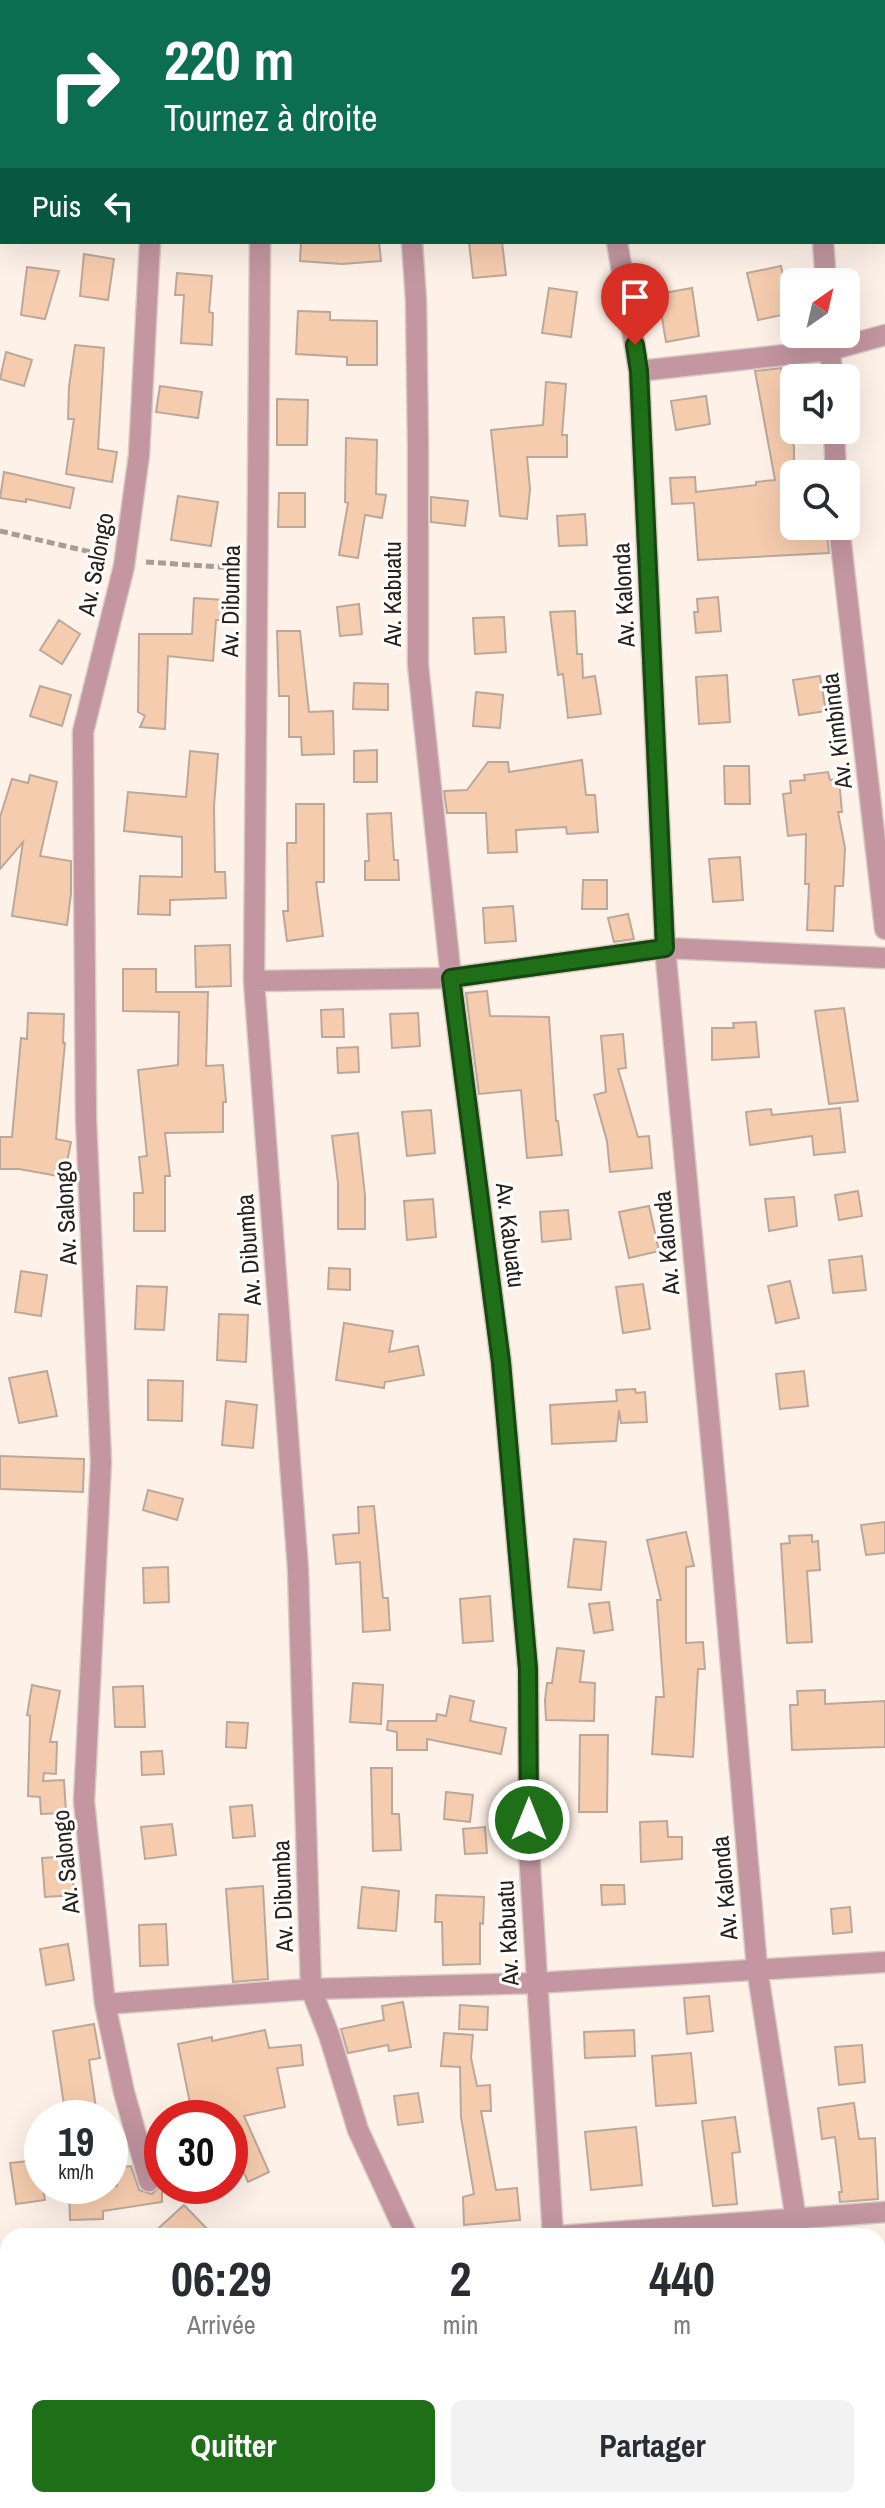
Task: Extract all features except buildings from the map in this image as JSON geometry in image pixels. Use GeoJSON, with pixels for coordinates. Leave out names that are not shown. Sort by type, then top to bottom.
{"type":"FeatureCollection","features":[{"type":"Feature","properties":{"kind":"street","name":"Av. Salongo"},"geometry":{"type":"LineString","coordinates":[[144,2163],[124,2092],[105,2004],[84,1801],[101,1462],[86,1119],[83,732],[125,560],[139,455],[150,244]]}},
{"type":"Feature","properties":{"kind":"street","name":"Av. Dibumba"},"geometry":{"type":"LineString","coordinates":[[260,244],[254,981],[298,1569],[311,1989],[329,2035],[358,2130],[403,2228]]}},
{"type":"Feature","properties":{"kind":"street","name":"Av. Kabuatu"},"geometry":{"type":"LineString","coordinates":[[412,244],[417,315],[418,665],[451,978],[501,1362],[528,1669],[529,1850],[555,2228]]}},
{"type":"Feature","properties":{"kind":"street","name":"Av. Kalonda"},"geometry":{"type":"LineString","coordinates":[[617,244],[639,371],[665,948],[757,1968],[796,2228]]}},
{"type":"Feature","properties":{"kind":"street"},"geometry":{"type":"LineString","coordinates":[[823,244],[825,268]]}},
{"type":"Feature","properties":{"kind":"street"},"geometry":{"type":"LineString","coordinates":[[860,338],[885,335]]}},
{"type":"Feature","properties":{"kind":"street"},"geometry":{"type":"LineString","coordinates":[[639,371],[790,348]]}},
{"type":"Feature","properties":{"kind":"street","name":"Av. Kimbinda"},"geometry":{"type":"LineString","coordinates":[[841,540],[885,929]]}},
{"type":"Feature","properties":{"kind":"street"},"geometry":{"type":"LineString","coordinates":[[254,981],[451,978],[665,948],[885,958]]}},
{"type":"Feature","properties":{"kind":"street"},"geometry":{"type":"LineString","coordinates":[[105,2004],[311,1989],[536,1983],[885,1962]]}},
{"type":"Feature","properties":{"kind":"street"},"geometry":{"type":"LineString","coordinates":[[796,2228],[885,2212]]}},
{"type":"Feature","properties":{"kind":"route"},"geometry":{"type":"LineString","coordinates":[[529,1820],[528,1669],[501,1362],[451,978],[665,948],[639,371],[635,345]]}}]}
